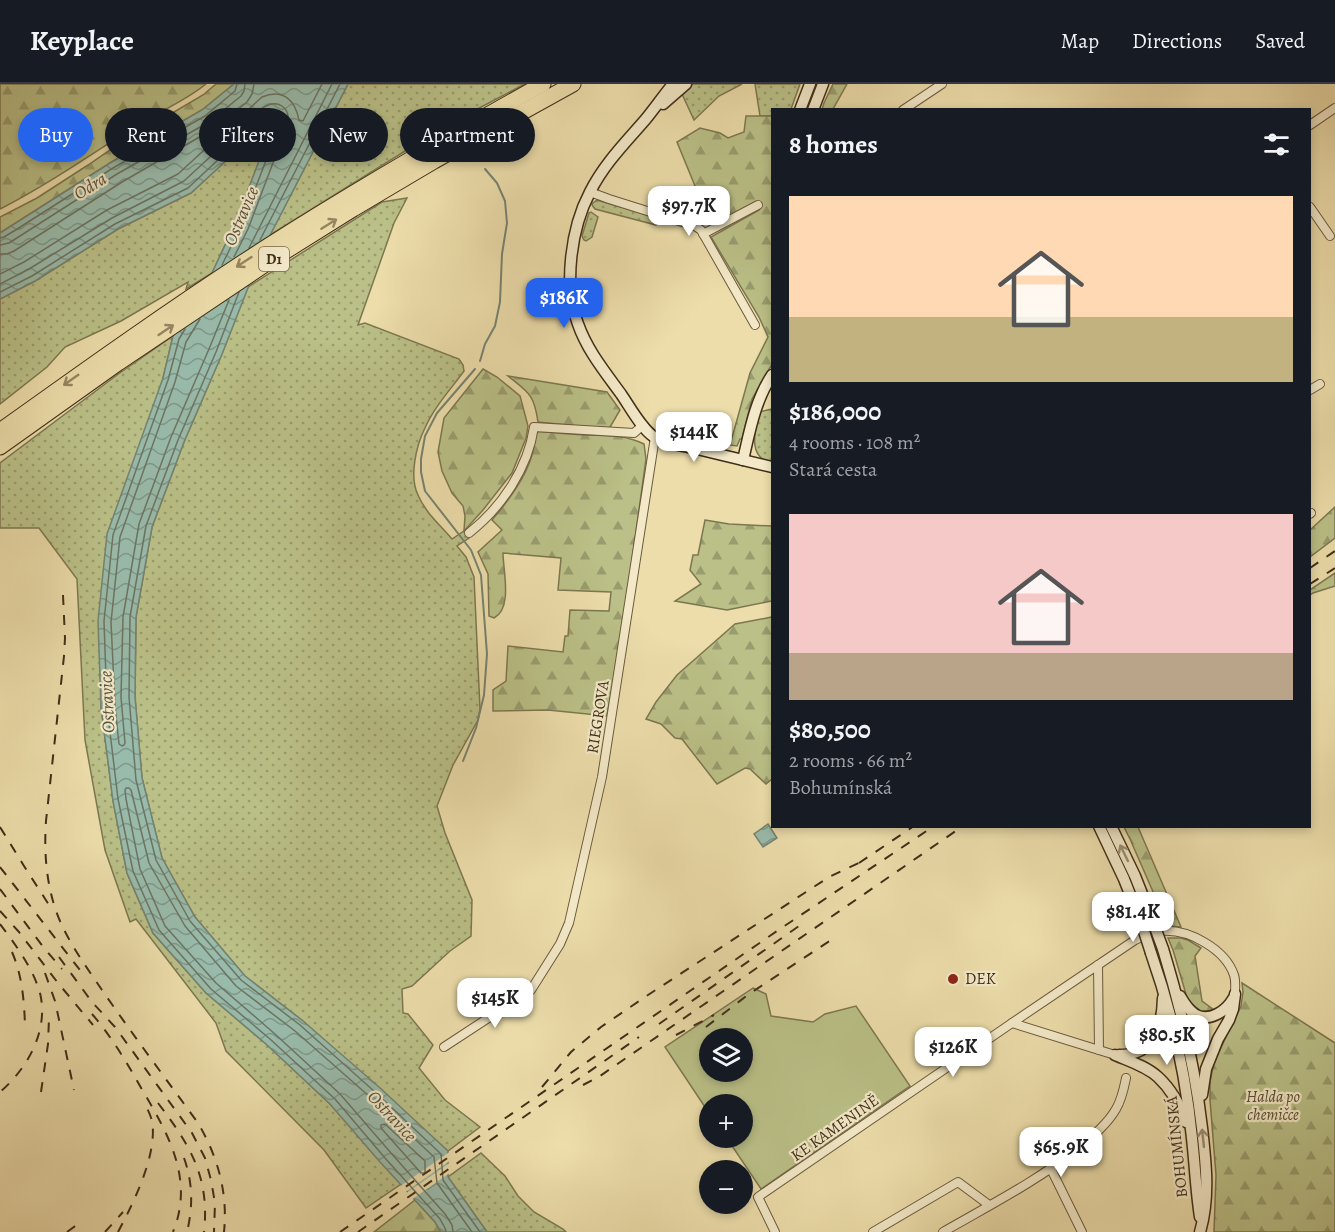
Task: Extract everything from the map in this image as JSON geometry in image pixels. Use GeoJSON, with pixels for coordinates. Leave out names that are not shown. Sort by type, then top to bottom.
{"type":"FeatureCollection","features":[{"type":"Feature","properties":{"kind":"highway","name":"D1"},"geometry":{"type":"LineString","coordinates":[[0,431],[119,346],[267,247],[418,154],[543,84]]}},
{"type":"Feature","properties":{"kind":"highway","name":"D1"},"geometry":{"type":"LineString","coordinates":[[0,447],[118,363],[273,259],[434,161],[573,84]]}},
{"type":"Feature","properties":{"kind":"main road"},"geometry":{"type":"LineString","coordinates":[[673,84],[647,118],[611,158],[590,192],[580,218],[572,253],[570,282],[573,308],[587,344],[643,425],[655,437],[771,467]]}},
{"type":"Feature","properties":{"kind":"main road"},"geometry":{"type":"LineString","coordinates":[[647,118],[686,84]]}},
{"type":"Feature","properties":{"kind":"main road"},"geometry":{"type":"LineString","coordinates":[[801,108],[810,84]]}},
{"type":"Feature","properties":{"kind":"main road"},"geometry":{"type":"LineString","coordinates":[[814,108],[823,84]]}},
{"type":"Feature","properties":{"kind":"main road"},"geometry":{"type":"LineString","coordinates":[[743,460],[753,414],[759,397],[771,379]]}},
{"type":"Feature","properties":{"kind":"main road","name":"BOHUMÍNSKÁ"},"geometry":{"type":"LineString","coordinates":[[1100,828],[1124,879],[1164,988],[1181,1061],[1192,1139],[1201,1231]]}},
{"type":"Feature","properties":{"kind":"main road","name":"BOHUMÍNSKÁ"},"geometry":{"type":"LineString","coordinates":[[1112,828],[1135,876],[1163,949],[1188,1042],[1205,1155],[1207,1194],[1201,1231]]}},
{"type":"Feature","properties":{"kind":"main road"},"geometry":{"type":"LineString","coordinates":[[1172,979],[1179,996],[1199,1016],[1215,1015],[1225,1010],[1235,994]]}},
{"type":"Feature","properties":{"kind":"main road"},"geometry":{"type":"LineString","coordinates":[[1115,1056],[1130,1055],[1141,1051],[1157,1034],[1161,1022],[1164,988]]}},
{"type":"Feature","properties":{"kind":"main road"},"geometry":{"type":"LineString","coordinates":[[1200,1111],[1206,1069],[1218,1039],[1229,1020],[1235,994]]}},
{"type":"Feature","properties":{"kind":"main road"},"geometry":{"type":"LineString","coordinates":[[1115,1056],[1158,1076],[1181,1109],[1192,1139]]}},
{"type":"Feature","properties":{"kind":"street"},"geometry":{"type":"LineString","coordinates":[[906,108],[942,84]]}},
{"type":"Feature","properties":{"kind":"street"},"geometry":{"type":"LineString","coordinates":[[1311,124],[1335,108]]}},
{"type":"Feature","properties":{"kind":"street"},"geometry":{"type":"LineString","coordinates":[[590,192],[695,226],[703,234],[755,325]]}},
{"type":"Feature","properties":{"kind":"street"},"geometry":{"type":"LineString","coordinates":[[703,234],[758,205]]}},
{"type":"Feature","properties":{"kind":"street"},"geometry":{"type":"LineString","coordinates":[[1311,208],[1330,236]]}},
{"type":"Feature","properties":{"kind":"street"},"geometry":{"type":"LineString","coordinates":[[1311,389],[1320,384]]}},
{"type":"Feature","properties":{"kind":"street"},"geometry":{"type":"LineString","coordinates":[[469,533],[502,499],[515,480],[529,451],[534,426],[634,433],[643,425]]}},
{"type":"Feature","properties":{"kind":"street","name":"RIEGROVA"},"geometry":{"type":"LineString","coordinates":[[444,1047],[531,990],[560,944],[569,922],[602,777],[655,437]]}},
{"type":"Feature","properties":{"kind":"street","name":"KE KAMENINĚ"},"geometry":{"type":"LineString","coordinates":[[775,1232],[758,1197],[1136,940],[1162,931],[1191,935],[1207,944],[1227,963],[1234,976],[1235,994]]}},
{"type":"Feature","properties":{"kind":"street"},"geometry":{"type":"LineString","coordinates":[[1098,965],[1099,1050]]}},
{"type":"Feature","properties":{"kind":"street"},"geometry":{"type":"LineString","coordinates":[[1012,1023],[1115,1056]]}},
{"type":"Feature","properties":{"kind":"street"},"geometry":{"type":"LineString","coordinates":[[943,1232],[1052,1169],[1093,1136],[1117,1108],[1126,1078]]}},
{"type":"Feature","properties":{"kind":"street"},"geometry":{"type":"LineString","coordinates":[[1052,1169],[1082,1232]]}},
{"type":"Feature","properties":{"kind":"street"},"geometry":{"type":"LineString","coordinates":[[873,1232],[958,1182],[989,1205]]}},
{"type":"Feature","properties":{"kind":"green space"},"geometry":{"type":"Polygon","coordinates":[[[0,84],[206,84],[169,108],[105,108],[105,146],[93,153],[93,108],[18,108],[18,162],[79,162],[0,209],[0,84]]]}},
{"type":"Feature","properties":{"kind":"green space"},"geometry":{"type":"Polygon","coordinates":[[[216,84],[234,84],[187,119],[187,108],[181,108],[216,84]]]}},
{"type":"Feature","properties":{"kind":"green space"},"geometry":{"type":"Polygon","coordinates":[[[348,84],[525,84],[479,108],[400,108],[400,154],[388,162],[388,108],[336,108],[348,84]]]}},
{"type":"Feature","properties":{"kind":"green space"},"geometry":{"type":"Polygon","coordinates":[[[693,84],[742,84],[719,96],[694,120],[682,94],[693,84]]]}},
{"type":"Feature","properties":{"kind":"green space"},"geometry":{"type":"Polygon","coordinates":[[[755,84],[800,84],[791,108],[771,108],[771,116],[760,116],[755,84]]]}},
{"type":"Feature","properties":{"kind":"green space"},"geometry":{"type":"Polygon","coordinates":[[[833,84],[847,84],[834,108],[822,108],[833,84]]]}},
{"type":"Feature","properties":{"kind":"green space"},"geometry":{"type":"Polygon","coordinates":[[[746,116],[771,116],[771,366],[752,399],[742,439],[737,446],[730,445],[750,373],[768,337],[759,317],[711,237],[759,210],[758,201],[711,225],[677,142],[700,128],[720,133],[728,138],[744,132],[746,116]]]}},
{"type":"Feature","properties":{"kind":"green space"},"geometry":{"type":"Polygon","coordinates":[[[105,153],[105,162],[112,162],[0,233],[0,217],[37,198],[105,153]]]}},
{"type":"Feature","properties":{"kind":"green space"},"geometry":{"type":"Polygon","coordinates":[[[308,161],[387,162],[270,235],[308,161]]]}},
{"type":"Feature","properties":{"kind":"green space"},"geometry":{"type":"Polygon","coordinates":[[[224,162],[259,162],[235,224],[212,273],[186,289],[188,282],[121,321],[65,347],[47,367],[0,404],[0,299],[35,281],[118,229],[191,193],[224,162]]]}},
{"type":"Feature","properties":{"kind":"green space"},"geometry":{"type":"Polygon","coordinates":[[[407,198],[394,223],[358,325],[365,323],[459,359],[464,371],[438,405],[422,435],[415,462],[414,479],[421,501],[452,539],[464,531],[469,538],[457,546],[466,557],[474,577],[480,709],[478,720],[453,765],[437,806],[445,833],[472,900],[471,936],[450,951],[412,986],[402,989],[403,1013],[408,1014],[433,1045],[419,1068],[445,1100],[480,1127],[448,1151],[303,1021],[245,976],[195,917],[162,858],[142,778],[135,697],[136,617],[152,527],[184,442],[248,287],[382,202],[407,198]]]}},
{"type":"Feature","properties":{"kind":"green space"},"geometry":{"type":"Polygon","coordinates":[[[597,200],[658,218],[656,225],[595,209],[592,205],[597,200]]]}},
{"type":"Feature","properties":{"kind":"green space"},"geometry":{"type":"Polygon","coordinates":[[[591,212],[598,217],[592,237],[586,241],[582,236],[591,212]]]}},
{"type":"Feature","properties":{"kind":"green space"},"geometry":{"type":"Polygon","coordinates":[[[173,336],[163,378],[101,707],[113,801],[127,873],[153,933],[206,993],[266,1044],[330,1104],[401,1184],[366,1208],[324,1150],[226,1051],[216,1023],[136,919],[130,922],[105,850],[85,740],[77,579],[39,528],[0,528],[0,463],[173,336]]]}},
{"type":"Feature","properties":{"kind":"green space"},"geometry":{"type":"Polygon","coordinates":[[[483,369],[520,396],[528,426],[526,438],[512,473],[464,531],[463,506],[452,493],[442,471],[438,452],[444,418],[483,369]]]}},
{"type":"Feature","properties":{"kind":"green space"},"geometry":{"type":"Polygon","coordinates":[[[508,376],[607,392],[620,410],[609,429],[538,422],[535,405],[529,395],[508,376]]]}},
{"type":"Feature","properties":{"kind":"green space"},"geometry":{"type":"Polygon","coordinates":[[[771,409],[771,463],[764,460],[756,449],[755,435],[759,412],[771,409]]]}},
{"type":"Feature","properties":{"kind":"green space"},"geometry":{"type":"Polygon","coordinates":[[[537,431],[615,436],[644,444],[646,459],[622,633],[607,716],[548,710],[493,711],[493,690],[506,681],[508,646],[563,652],[565,636],[568,636],[570,610],[609,611],[611,592],[558,590],[561,558],[503,553],[505,598],[500,613],[494,618],[489,616],[488,574],[478,552],[502,530],[492,520],[525,473],[537,431]]]}},
{"type":"Feature","properties":{"kind":"green space"},"geometry":{"type":"Polygon","coordinates":[[[1335,507],[1335,538],[1311,556],[1311,529],[1335,507]]]}},
{"type":"Feature","properties":{"kind":"green space"},"geometry":{"type":"Polygon","coordinates":[[[705,520],[729,524],[771,526],[771,601],[727,610],[675,601],[701,584],[690,570],[693,555],[698,555],[705,520]]]}},
{"type":"Feature","properties":{"kind":"green space"},"geometry":{"type":"Polygon","coordinates":[[[1335,573],[1335,586],[1311,594],[1311,589],[1335,573]]]}},
{"type":"Feature","properties":{"kind":"green space"},"geometry":{"type":"Polygon","coordinates":[[[771,617],[771,780],[766,784],[750,769],[745,768],[717,784],[682,739],[675,738],[661,724],[646,719],[677,675],[735,624],[771,617]]]}},
{"type":"Feature","properties":{"kind":"green space"},"geometry":{"type":"Polygon","coordinates":[[[1124,828],[1138,828],[1181,927],[1168,926],[1124,828]]]}},
{"type":"Feature","properties":{"kind":"green space"},"geometry":{"type":"Polygon","coordinates":[[[1168,938],[1188,940],[1201,948],[1195,956],[1202,1001],[1214,1010],[1201,1011],[1188,1001],[1168,938]]]}},
{"type":"Feature","properties":{"kind":"green space","name":"Halda po chemičce"},"geometry":{"type":"Polygon","coordinates":[[[1242,983],[1335,1043],[1335,1232],[1214,1232],[1216,1175],[1210,1082],[1214,1062],[1241,1006],[1242,983]]]}},
{"type":"Feature","properties":{"kind":"green space"},"geometry":{"type":"Polygon","coordinates":[[[753,988],[766,994],[771,1016],[813,1022],[825,1014],[856,1006],[910,1086],[761,1189],[753,1177],[753,1160],[741,1160],[733,1148],[753,1148],[753,1094],[699,1094],[699,1098],[665,1047],[753,988]]]}},
{"type":"Feature","properties":{"kind":"green space"},"geometry":{"type":"Polygon","coordinates":[[[481,1153],[505,1176],[518,1196],[534,1212],[566,1232],[487,1232],[448,1177],[481,1153]]]}},
{"type":"Feature","properties":{"kind":"green space"},"geometry":{"type":"Polygon","coordinates":[[[415,1200],[441,1232],[374,1232],[415,1200]]]}},
{"type":"Feature","properties":{"kind":"water","name":"Ostravice"},"geometry":{"type":"Polygon","coordinates":[[[234,84],[348,84],[336,108],[308,108],[308,162],[264,247],[184,442],[152,527],[136,617],[135,697],[142,778],[162,858],[195,917],[245,976],[303,1021],[448,1151],[448,1177],[487,1232],[441,1232],[435,1222],[330,1104],[266,1044],[206,993],[153,933],[127,873],[113,801],[101,707],[98,621],[107,534],[163,378],[173,336],[212,273],[235,224],[259,162],[296,162],[296,108],[204,108],[234,84]]]}},
{"type":"Feature","properties":{"kind":"water","name":"Odra"},"geometry":{"type":"Polygon","coordinates":[[[199,112],[199,162],[225,162],[191,193],[118,229],[35,281],[0,299],[0,233],[112,162],[187,162],[187,119],[199,112]]]}},
{"type":"Feature","properties":{"kind":"water"},"geometry":{"type":"Polygon","coordinates":[[[768,824],[777,838],[763,847],[754,834],[768,824]]]}},
{"type":"Feature","properties":{"kind":"pier"},"geometry":{"type":"Polygon","coordinates":[[[451,1151],[451,1160],[404,1193],[399,1187],[451,1151]]]}},
{"type":"Feature","properties":{"kind":"pier"},"geometry":{"type":"Polygon","coordinates":[[[451,1162],[451,1172],[411,1200],[405,1194],[451,1162]]]}},
{"type":"Feature","properties":{"kind":"waterway"},"geometry":{"type":"LineString","coordinates":[[480,361],[485,344],[495,326],[500,302],[502,254],[507,223],[505,201],[497,183],[485,169]]}},
{"type":"Feature","properties":{"kind":"waterway"},"geometry":{"type":"LineString","coordinates":[[463,761],[476,728],[484,695],[487,654],[481,575],[471,550],[425,491],[421,459],[425,436],[437,413],[475,369]]}},
{"type":"Feature","properties":{"kind":"railway"},"geometry":{"type":"LineString","coordinates":[[1311,567],[1335,551]]}},
{"type":"Feature","properties":{"kind":"railway"},"geometry":{"type":"LineString","coordinates":[[1311,583],[1335,568]]}},
{"type":"Feature","properties":{"kind":"railway"},"geometry":{"type":"LineString","coordinates":[[63,595],[64,656],[45,833],[50,889],[65,932],[83,961],[205,1136],[216,1162],[223,1189],[224,1232]]}},
{"type":"Feature","properties":{"kind":"railway"},"geometry":{"type":"LineString","coordinates":[[0,827],[51,908]]}},
{"type":"Feature","properties":{"kind":"railway"},"geometry":{"type":"LineString","coordinates":[[859,863],[911,828]]}},
{"type":"Feature","properties":{"kind":"railway"},"geometry":{"type":"LineString","coordinates":[[340,1232],[777,931],[931,828]]}},
{"type":"Feature","properties":{"kind":"railway"},"geometry":{"type":"LineString","coordinates":[[583,1085],[600,1076],[960,828]]}},
{"type":"Feature","properties":{"kind":"railway"},"geometry":{"type":"LineString","coordinates":[[542,1087],[571,1052],[601,1027],[829,877],[867,859]]}},
{"type":"Feature","properties":{"kind":"railway"},"geometry":{"type":"LineString","coordinates":[[0,867],[83,974]]}},
{"type":"Feature","properties":{"kind":"railway"},"geometry":{"type":"LineString","coordinates":[[0,889],[62,969]]}},
{"type":"Feature","properties":{"kind":"railway"},"geometry":{"type":"LineString","coordinates":[[0,911],[93,1025]]}},
{"type":"Feature","properties":{"kind":"railway"},"geometry":{"type":"LineString","coordinates":[[0,924],[33,974],[42,1007],[39,1034],[34,1047],[19,1072],[0,1092]]}},
{"type":"Feature","properties":{"kind":"railway"},"geometry":{"type":"LineString","coordinates":[[659,1024],[799,926]]}},
{"type":"Feature","properties":{"kind":"railway"},"geometry":{"type":"LineString","coordinates":[[706,1027],[749,994],[831,940]]}},
{"type":"Feature","properties":{"kind":"railway"},"geometry":{"type":"LineString","coordinates":[[12,952],[22,987],[25,1025]]}},
{"type":"Feature","properties":{"kind":"railway"},"geometry":{"type":"LineString","coordinates":[[59,957],[92,1002],[115,1027],[192,1133],[205,1158],[211,1180],[215,1203],[214,1232]]}},
{"type":"Feature","properties":{"kind":"railway"},"geometry":{"type":"LineString","coordinates":[[45,973],[55,1001],[74,1090]]}},
{"type":"Feature","properties":{"kind":"railway"},"geometry":{"type":"LineString","coordinates":[[92,1014],[129,1067],[160,1121],[175,1156],[181,1193],[179,1212],[173,1232]]}},
{"type":"Feature","properties":{"kind":"railway"},"geometry":{"type":"LineString","coordinates":[[676,1035],[714,1015]]}},
{"type":"Feature","properties":{"kind":"railway"},"geometry":{"type":"LineString","coordinates":[[41,1092],[48,1044],[49,1018]]}},
{"type":"Feature","properties":{"kind":"railway"},"geometry":{"type":"LineString","coordinates":[[358,1232],[639,1037]]}},
{"type":"Feature","properties":{"kind":"railway"},"geometry":{"type":"LineString","coordinates":[[158,1103],[180,1133],[201,1178],[205,1212],[204,1232]]}},
{"type":"Feature","properties":{"kind":"railway"},"geometry":{"type":"LineString","coordinates":[[118,1232],[148,1163],[153,1134],[152,1121],[147,1108]]}},
{"type":"Feature","properties":{"kind":"railway"},"geometry":{"type":"LineString","coordinates":[[184,1158],[191,1195],[187,1232]]}},
{"type":"Feature","properties":{"kind":"railway"},"geometry":{"type":"LineString","coordinates":[[105,1232],[123,1212]]}},
{"type":"Feature","properties":{"kind":"railway"},"geometry":{"type":"LineString","coordinates":[[67,1232],[78,1224]]}},
{"type":"Feature","properties":{"kind":"place","name":"DEK"},"geometry":{"type":"Point","coordinates":[953,979]}}]}
